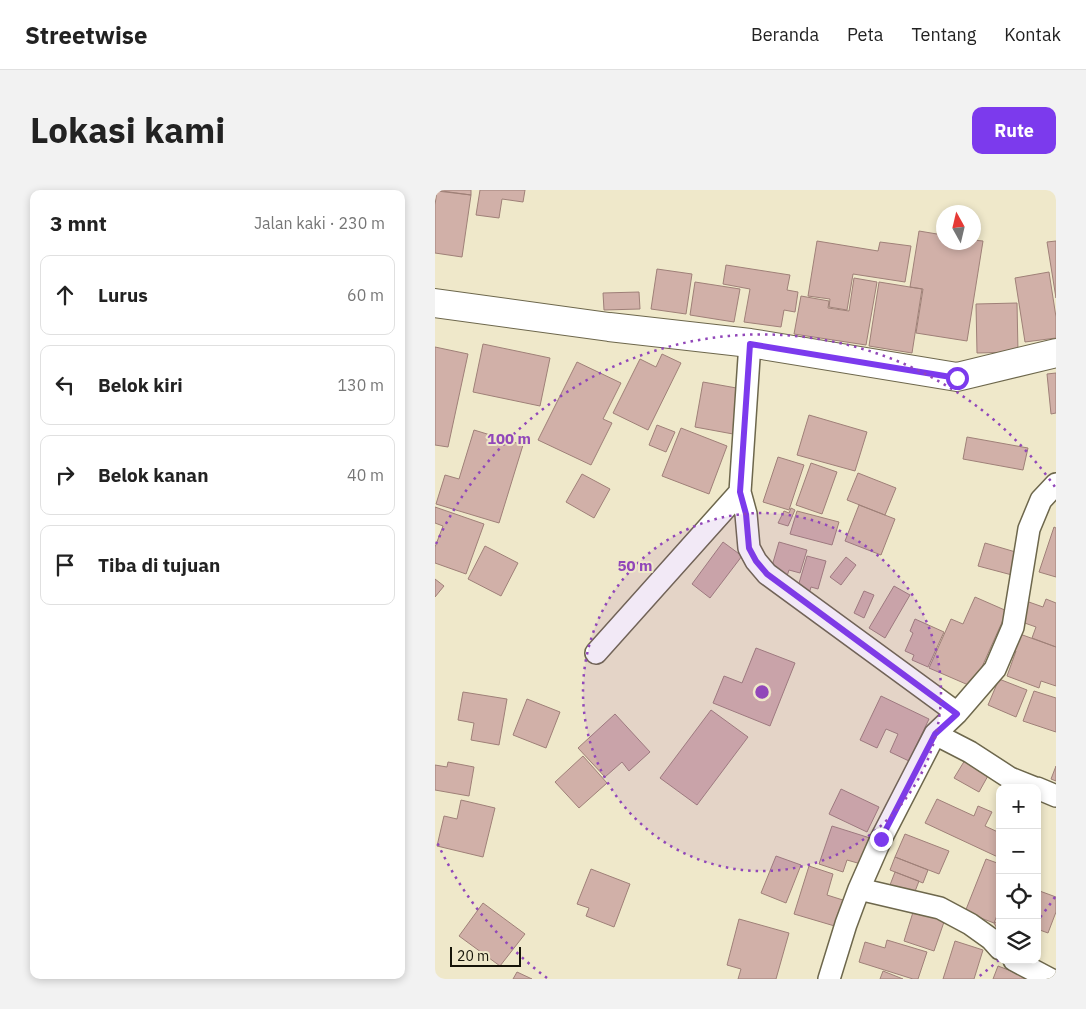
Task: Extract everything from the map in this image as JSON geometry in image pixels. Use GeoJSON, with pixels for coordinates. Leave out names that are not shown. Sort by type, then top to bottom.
{"type":"FeatureCollection","features":[{"type":"Feature","properties":{"kind":"main road"},"geometry":{"type":"LineString","coordinates":[[435,303],[750,344],[957,378],[1056,353]]}},
{"type":"Feature","properties":{"kind":"street"},"geometry":{"type":"LineString","coordinates":[[750,344],[740,492],[746,514],[749,548],[756,561],[767,574],[957,714]]}},
{"type":"Feature","properties":{"kind":"street"},"geometry":{"type":"LineString","coordinates":[[829,979],[859,889],[881,839],[935,734],[957,714],[995,668],[1013,627],[1029,529],[1041,500],[1056,484]]}},
{"type":"Feature","properties":{"kind":"street"},"geometry":{"type":"LineString","coordinates":[[596,654],[740,492]]}},
{"type":"Feature","properties":{"kind":"street"},"geometry":{"type":"LineString","coordinates":[[935,734],[970,752],[1010,778],[1026,784]]}},
{"type":"Feature","properties":{"kind":"street"},"geometry":{"type":"LineString","coordinates":[[1041,790],[1056,796]]}},
{"type":"Feature","properties":{"kind":"street"},"geometry":{"type":"LineString","coordinates":[[859,889],[940,908],[970,924],[996,945]]}},
{"type":"Feature","properties":{"kind":"street"},"geometry":{"type":"LineString","coordinates":[[1022,964],[1050,979]]}},
{"type":"Feature","properties":{"kind":"building"},"geometry":{"type":"Polygon","coordinates":[[[435,190],[471,190],[471,195],[435,190]]]}},
{"type":"Feature","properties":{"kind":"building"},"geometry":{"type":"Polygon","coordinates":[[[480,190],[525,190],[523,202],[502,199],[499,218],[476,215],[480,190]]]}},
{"type":"Feature","properties":{"kind":"building"},"geometry":{"type":"Polygon","coordinates":[[[437,191],[471,195],[462,257],[435,253],[435,205],[437,191]]]}},
{"type":"Feature","properties":{"kind":"building"},"geometry":{"type":"Polygon","coordinates":[[[919,231],[936,234],[936,250],[981,250],[981,241],[983,241],[967,341],[916,333],[923,289],[910,287],[919,231]]]}},
{"type":"Feature","properties":{"kind":"building"},"geometry":{"type":"Polygon","coordinates":[[[817,241],[878,251],[880,242],[911,246],[905,282],[853,274],[847,310],[829,307],[830,299],[808,296],[817,241]]]}},
{"type":"Feature","properties":{"kind":"building"},"geometry":{"type":"Polygon","coordinates":[[[1056,241],[1056,298],[1047,242],[1056,241]]]}},
{"type":"Feature","properties":{"kind":"building"},"geometry":{"type":"Polygon","coordinates":[[[726,265],[790,275],[787,290],[798,292],[795,312],[784,310],[781,327],[744,322],[750,289],[723,284],[726,265]]]}},
{"type":"Feature","properties":{"kind":"building"},"geometry":{"type":"Polygon","coordinates":[[[657,269],[692,274],[686,314],[651,309],[657,269]]]}},
{"type":"Feature","properties":{"kind":"building"},"geometry":{"type":"Polygon","coordinates":[[[1049,272],[1056,317],[1056,338],[1025,342],[1015,278],[1049,272]]]}},
{"type":"Feature","properties":{"kind":"building"},"geometry":{"type":"Polygon","coordinates":[[[854,278],[877,282],[866,345],[794,334],[801,296],[829,301],[828,308],[849,311],[854,278]]]}},
{"type":"Feature","properties":{"kind":"building"},"geometry":{"type":"Polygon","coordinates":[[[695,282],[740,289],[734,322],[690,315],[695,282]]]}},
{"type":"Feature","properties":{"kind":"building"},"geometry":{"type":"Polygon","coordinates":[[[879,282],[922,289],[912,353],[869,346],[879,282]]]}},
{"type":"Feature","properties":{"kind":"building"},"geometry":{"type":"Polygon","coordinates":[[[639,292],[640,309],[604,310],[603,293],[639,292]]]}},
{"type":"Feature","properties":{"kind":"building"},"geometry":{"type":"Polygon","coordinates":[[[1017,303],[1018,352],[977,353],[976,304],[1017,303]]]}},
{"type":"Feature","properties":{"kind":"building"},"geometry":{"type":"Polygon","coordinates":[[[483,344],[550,358],[540,406],[473,392],[483,344]]]}},
{"type":"Feature","properties":{"kind":"building"},"geometry":{"type":"Polygon","coordinates":[[[435,347],[468,354],[448,447],[435,445],[435,347]]]}},
{"type":"Feature","properties":{"kind":"building"},"geometry":{"type":"Polygon","coordinates":[[[662,354],[681,363],[648,430],[613,413],[640,359],[656,367],[662,354]]]}},
{"type":"Feature","properties":{"kind":"building"},"geometry":{"type":"Polygon","coordinates":[[[577,362],[621,383],[603,419],[612,423],[591,465],[538,440],[577,362]]]}},
{"type":"Feature","properties":{"kind":"building"},"geometry":{"type":"Polygon","coordinates":[[[1056,373],[1056,413],[1051,414],[1047,374],[1056,373]]]}},
{"type":"Feature","properties":{"kind":"building"},"geometry":{"type":"Polygon","coordinates":[[[703,382],[742,389],[733,434],[695,427],[703,382]]]}},
{"type":"Feature","properties":{"kind":"building"},"geometry":{"type":"Polygon","coordinates":[[[809,415],[867,432],[855,471],[797,455],[809,415]]]}},
{"type":"Feature","properties":{"kind":"building"},"geometry":{"type":"Polygon","coordinates":[[[657,425],[675,432],[666,452],[649,445],[657,425]]]}},
{"type":"Feature","properties":{"kind":"building"},"geometry":{"type":"Polygon","coordinates":[[[681,428],[727,446],[709,494],[662,476],[681,428]]]}},
{"type":"Feature","properties":{"kind":"building"},"geometry":{"type":"Polygon","coordinates":[[[474,430],[523,445],[499,523],[436,504],[445,475],[459,479],[474,430]]]}},
{"type":"Feature","properties":{"kind":"building"},"geometry":{"type":"Polygon","coordinates":[[[967,437],[1028,448],[1023,470],[963,459],[967,437]]]}},
{"type":"Feature","properties":{"kind":"building"},"geometry":{"type":"Polygon","coordinates":[[[778,457],[804,465],[789,510],[763,502],[778,457]]]}},
{"type":"Feature","properties":{"kind":"building"},"geometry":{"type":"Polygon","coordinates":[[[811,463],[837,472],[822,514],[796,505],[811,463]]]}},
{"type":"Feature","properties":{"kind":"building"},"geometry":{"type":"Polygon","coordinates":[[[858,473],[896,488],[885,515],[847,500],[858,473]]]}},
{"type":"Feature","properties":{"kind":"building"},"geometry":{"type":"Polygon","coordinates":[[[582,474],[610,489],[594,518],[566,502],[582,474]]]}},
{"type":"Feature","properties":{"kind":"building"},"geometry":{"type":"Polygon","coordinates":[[[859,505],[895,519],[881,555],[845,541],[859,505]]]}},
{"type":"Feature","properties":{"kind":"building"},"geometry":{"type":"Polygon","coordinates":[[[435,507],[484,524],[466,574],[435,563],[435,547],[443,526],[435,523],[435,507]]]}},
{"type":"Feature","properties":{"kind":"building"},"geometry":{"type":"Polygon","coordinates":[[[791,508],[795,510],[788,526],[778,523],[784,511],[789,513],[791,508]]]}},
{"type":"Feature","properties":{"kind":"building"},"geometry":{"type":"Polygon","coordinates":[[[797,511],[839,522],[832,545],[790,534],[797,511]]]}},
{"type":"Feature","properties":{"kind":"building"},"geometry":{"type":"Polygon","coordinates":[[[1054,527],[1056,528],[1056,577],[1039,572],[1054,527]]]}},
{"type":"Feature","properties":{"kind":"building"},"geometry":{"type":"Polygon","coordinates":[[[723,542],[742,556],[710,598],[692,584],[723,542]]]}},
{"type":"Feature","properties":{"kind":"building"},"geometry":{"type":"Polygon","coordinates":[[[779,542],[807,550],[800,573],[789,570],[787,576],[775,572],[777,567],[772,566],[779,542]]]}},
{"type":"Feature","properties":{"kind":"building"},"geometry":{"type":"Polygon","coordinates":[[[985,543],[1019,553],[1012,575],[978,566],[985,543]]]}},
{"type":"Feature","properties":{"kind":"building"},"geometry":{"type":"Polygon","coordinates":[[[485,546],[518,563],[501,596],[468,579],[485,546]]]}},
{"type":"Feature","properties":{"kind":"building"},"geometry":{"type":"Polygon","coordinates":[[[807,556],[826,561],[818,589],[811,587],[809,594],[797,590],[807,556]]]}},
{"type":"Feature","properties":{"kind":"building"},"geometry":{"type":"Polygon","coordinates":[[[846,557],[856,565],[841,585],[830,577],[846,557]]]}},
{"type":"Feature","properties":{"kind":"building"},"geometry":{"type":"Polygon","coordinates":[[[435,579],[444,586],[435,597],[435,579]]]}},
{"type":"Feature","properties":{"kind":"building"},"geometry":{"type":"Polygon","coordinates":[[[894,586],[910,595],[885,638],[869,628],[894,586]]]}},
{"type":"Feature","properties":{"kind":"building"},"geometry":{"type":"Polygon","coordinates":[[[864,591],[874,595],[864,618],[854,613],[864,591]]]}},
{"type":"Feature","properties":{"kind":"building"},"geometry":{"type":"Polygon","coordinates":[[[975,597],[1007,611],[973,687],[929,668],[951,619],[963,624],[975,597]]]}},
{"type":"Feature","properties":{"kind":"building"},"geometry":{"type":"Polygon","coordinates":[[[1046,599],[1056,603],[1056,647],[1032,638],[1036,627],[1019,621],[1026,601],[1043,607],[1046,599]]]}},
{"type":"Feature","properties":{"kind":"building"},"geometry":{"type":"Polygon","coordinates":[[[915,619],[944,632],[928,667],[912,660],[914,655],[905,651],[913,633],[910,631],[915,619]]]}},
{"type":"Feature","properties":{"kind":"building"},"geometry":{"type":"Polygon","coordinates":[[[1017,633],[1056,647],[1056,686],[1041,681],[1039,688],[1007,676],[1016,651],[1012,649],[1017,633]]]}},
{"type":"Feature","properties":{"kind":"building"},"geometry":{"type":"Polygon","coordinates":[[[756,648],[795,663],[770,726],[713,703],[724,676],[742,683],[756,648]]]}},
{"type":"Feature","properties":{"kind":"building"},"geometry":{"type":"Polygon","coordinates":[[[999,679],[1027,690],[1016,717],[988,705],[999,679]]]}},
{"type":"Feature","properties":{"kind":"building"},"geometry":{"type":"Polygon","coordinates":[[[1034,691],[1056,698],[1056,732],[1023,721],[1034,691]]]}},
{"type":"Feature","properties":{"kind":"building"},"geometry":{"type":"Polygon","coordinates":[[[463,692],[507,699],[499,745],[471,740],[474,723],[458,720],[463,692]]]}},
{"type":"Feature","properties":{"kind":"building"},"geometry":{"type":"Polygon","coordinates":[[[881,696],[929,719],[909,761],[890,752],[898,734],[886,729],[877,748],[860,740],[881,696]]]}},
{"type":"Feature","properties":{"kind":"building"},"geometry":{"type":"Polygon","coordinates":[[[527,699],[560,712],[546,748],[513,735],[527,699]]]}},
{"type":"Feature","properties":{"kind":"building"},"geometry":{"type":"Polygon","coordinates":[[[711,710],[748,737],[697,805],[660,778],[711,710]]]}},
{"type":"Feature","properties":{"kind":"building"},"geometry":{"type":"Polygon","coordinates":[[[615,714],[650,752],[629,771],[622,762],[605,777],[578,748],[615,714]]]}},
{"type":"Feature","properties":{"kind":"building"},"geometry":{"type":"Polygon","coordinates":[[[583,756],[607,783],[579,808],[555,782],[583,756]]]}},
{"type":"Feature","properties":{"kind":"building"},"geometry":{"type":"Polygon","coordinates":[[[965,760],[989,774],[979,792],[954,778],[965,760]]]}},
{"type":"Feature","properties":{"kind":"building"},"geometry":{"type":"Polygon","coordinates":[[[448,762],[474,767],[469,796],[435,790],[435,765],[447,767],[448,762]]]}},
{"type":"Feature","properties":{"kind":"building"},"geometry":{"type":"Polygon","coordinates":[[[1056,766],[1056,781],[1051,779],[1056,766]]]}},
{"type":"Feature","properties":{"kind":"building"},"geometry":{"type":"Polygon","coordinates":[[[841,789],[879,807],[867,832],[829,814],[841,789]]]}},
{"type":"Feature","properties":{"kind":"building"},"geometry":{"type":"Polygon","coordinates":[[[937,799],[974,816],[978,806],[992,812],[985,826],[996,831],[996,856],[925,823],[937,799]]]}},
{"type":"Feature","properties":{"kind":"building"},"geometry":{"type":"Polygon","coordinates":[[[461,800],[495,808],[483,857],[437,846],[444,816],[457,819],[461,800]]]}},
{"type":"Feature","properties":{"kind":"building"},"geometry":{"type":"Polygon","coordinates":[[[832,826],[870,838],[861,864],[847,860],[843,872],[819,864],[832,826]]]}},
{"type":"Feature","properties":{"kind":"building"},"geometry":{"type":"Polygon","coordinates":[[[905,834],[949,851],[939,874],[895,857],[905,834]]]}},
{"type":"Feature","properties":{"kind":"building"},"geometry":{"type":"Polygon","coordinates":[[[776,856],[801,865],[786,903],[761,893],[776,856]]]}},
{"type":"Feature","properties":{"kind":"building"},"geometry":{"type":"Polygon","coordinates":[[[895,857],[928,870],[923,883],[890,870],[895,857]]]}},
{"type":"Feature","properties":{"kind":"building"},"geometry":{"type":"Polygon","coordinates":[[[986,859],[996,863],[996,918],[994,923],[965,912],[986,859]]]}},
{"type":"Feature","properties":{"kind":"building"},"geometry":{"type":"Polygon","coordinates":[[[809,866],[833,874],[827,895],[846,901],[838,927],[794,914],[809,866]]]}},
{"type":"Feature","properties":{"kind":"building"},"geometry":{"type":"Polygon","coordinates":[[[591,869],[630,884],[614,927],[586,916],[589,908],[577,904],[591,869]]]}},
{"type":"Feature","properties":{"kind":"building"},"geometry":{"type":"Polygon","coordinates":[[[895,872],[919,881],[914,894],[890,885],[895,872]]]}},
{"type":"Feature","properties":{"kind":"building"},"geometry":{"type":"Polygon","coordinates":[[[1041,891],[1056,897],[1056,912],[1048,933],[1041,930],[1041,891]]]}},
{"type":"Feature","properties":{"kind":"building"},"geometry":{"type":"Polygon","coordinates":[[[483,903],[525,934],[500,966],[459,936],[483,903]]]}},
{"type":"Feature","properties":{"kind":"building"},"geometry":{"type":"Polygon","coordinates":[[[914,909],[945,919],[934,951],[904,941],[914,909]]]}},
{"type":"Feature","properties":{"kind":"building"},"geometry":{"type":"Polygon","coordinates":[[[739,919],[789,933],[776,979],[738,979],[741,969],[727,965],[739,919]]]}},
{"type":"Feature","properties":{"kind":"building"},"geometry":{"type":"Polygon","coordinates":[[[887,940],[927,952],[918,979],[859,962],[865,942],[885,948],[887,940]]]}},
{"type":"Feature","properties":{"kind":"building"},"geometry":{"type":"Polygon","coordinates":[[[955,941],[983,950],[974,979],[943,979],[955,941]]]}},
{"type":"Feature","properties":{"kind":"building"},"geometry":{"type":"Polygon","coordinates":[[[998,966],[1030,978],[993,979],[998,966]]]}},
{"type":"Feature","properties":{"kind":"building"},"geometry":{"type":"Polygon","coordinates":[[[883,971],[903,979],[880,979],[883,971]]]}},
{"type":"Feature","properties":{"kind":"building"},"geometry":{"type":"Polygon","coordinates":[[[517,972],[532,979],[513,979],[517,972]]]}},
{"type":"Feature","properties":{"kind":"route"},"geometry":{"type":"LineString","coordinates":[[881,839],[935,734],[957,714],[767,574],[756,561],[749,548],[746,514],[740,492],[750,344],[957,378]]}}]}
